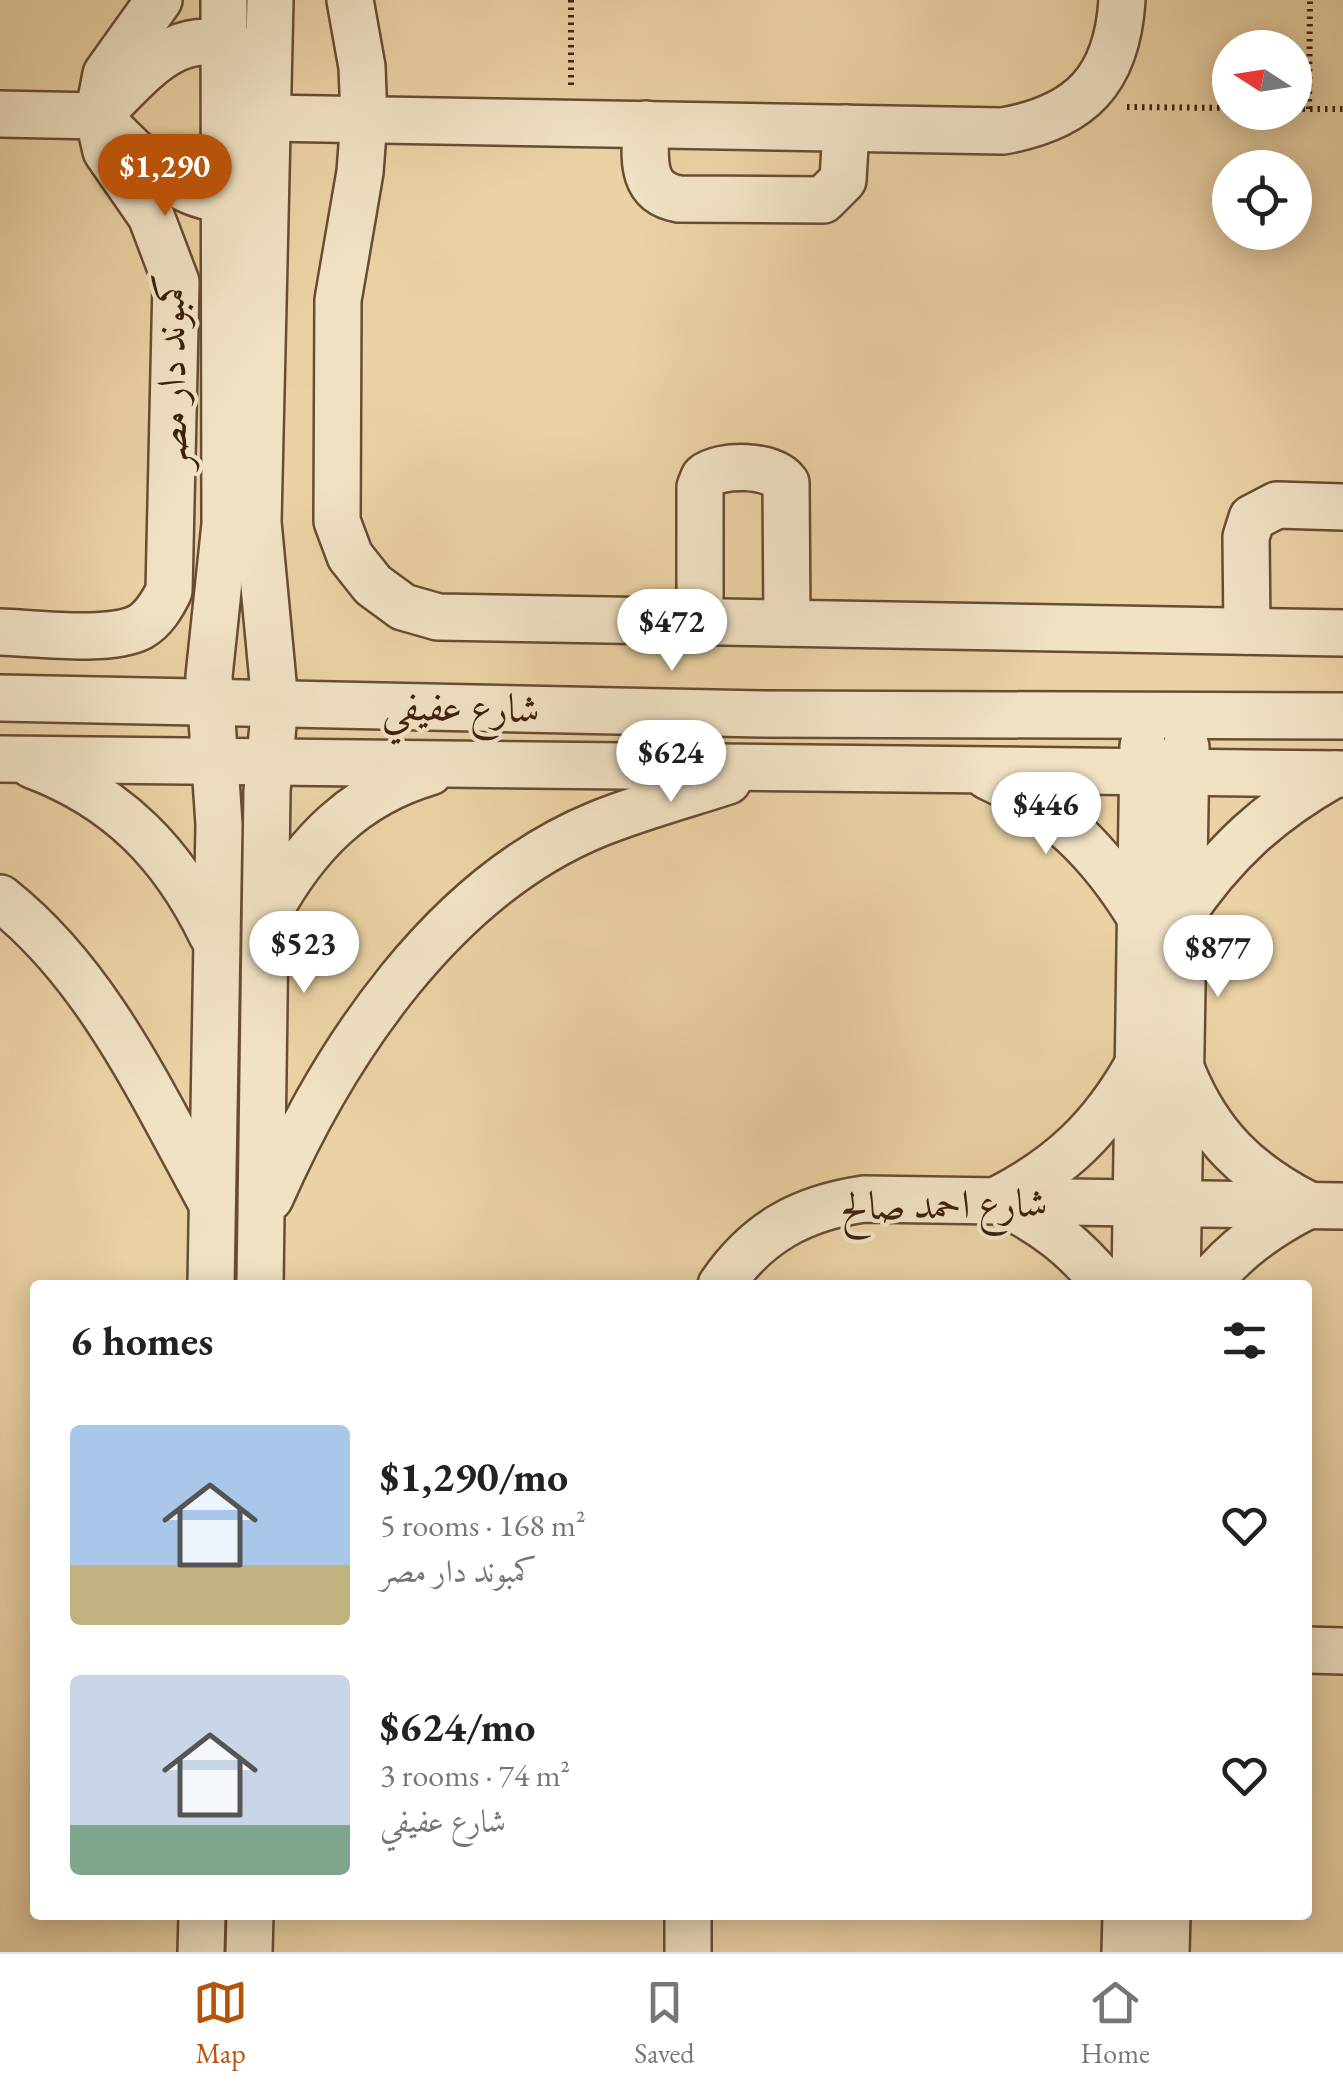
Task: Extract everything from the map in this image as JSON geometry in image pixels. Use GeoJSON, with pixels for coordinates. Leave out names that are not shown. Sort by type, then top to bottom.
{"type":"FeatureCollection","features":[{"type":"Feature","properties":{"kind":"street"},"geometry":{"type":"LineString","coordinates":[[98,116],[106,74],[159,0]]}},
{"type":"Feature","properties":{"kind":"street"},"geometry":{"type":"LineString","coordinates":[[211,1280],[216,943],[215,761],[208,700],[225,524],[244,194],[267,118],[270,0]]}},
{"type":"Feature","properties":{"kind":"street"},"geometry":{"type":"LineString","coordinates":[[350,0],[362,67],[364,119],[336,339],[337,521],[350,556],[373,585],[403,606],[438,618],[1343,633]]}},
{"type":"Feature","properties":{"kind":"street"},"geometry":{"type":"LineString","coordinates":[[267,118],[1004,130],[1041,124],[1075,106],[1102,78],[1117,43],[1122,0]]}},
{"type":"Feature","properties":{"kind":"street"},"geometry":{"type":"LineString","coordinates":[[0,114],[98,116],[176,46],[200,39],[224,21]]}},
{"type":"Feature","properties":{"kind":"street"},"geometry":{"type":"LineString","coordinates":[[224,21],[268,67]]}},
{"type":"Feature","properties":{"kind":"street"},"geometry":{"type":"LineString","coordinates":[[224,21],[244,194],[258,522],[274,703],[268,762],[260,1280]]}},
{"type":"Feature","properties":{"kind":"street"},"geometry":{"type":"LineString","coordinates":[[98,116],[144,161],[198,193],[244,194]]}},
{"type":"Feature","properties":{"kind":"street","name":"كمبوند دار مصر"},"geometry":{"type":"LineString","coordinates":[[0,632],[117,634],[149,620],[170,592],[176,282],[151,216],[106,151],[98,116]]}},
{"type":"Feature","properties":{"kind":"street"},"geometry":{"type":"LineString","coordinates":[[646,124],[646,176],[660,193],[680,199],[822,200],[843,180],[846,128]]}},
{"type":"Feature","properties":{"kind":"street"},"geometry":{"type":"LineString","coordinates":[[700,622],[700,488],[704,476],[720,469],[773,471],[786,483],[787,624]]}},
{"type":"Feature","properties":{"kind":"street"},"geometry":{"type":"LineString","coordinates":[[1247,631],[1246,537],[1252,518],[1277,506],[1343,507]]}},
{"type":"Feature","properties":{"kind":"street","name":"شارع عفيفي"},"geometry":{"type":"LineString","coordinates":[[0,698],[762,714],[1343,716]]}},
{"type":"Feature","properties":{"kind":"street"},"geometry":{"type":"LineString","coordinates":[[1136,1280],[1157,1204],[1165,714]]}},
{"type":"Feature","properties":{"kind":"street"},"geometry":{"type":"LineString","coordinates":[[8,759],[69,779],[117,808],[169,862],[191,892],[216,943]]}},
{"type":"Feature","properties":{"kind":"street","name":"شارع عفيفي"},"geometry":{"type":"LineString","coordinates":[[8,759],[1340,774]]}},
{"type":"Feature","properties":{"kind":"street"},"geometry":{"type":"LineString","coordinates":[[268,914],[292,871],[361,802],[404,780],[451,766]]}},
{"type":"Feature","properties":{"kind":"street"},"geometry":{"type":"LineString","coordinates":[[261,1218],[303,1123],[350,1048],[399,980],[457,919],[523,867],[596,825],[764,768]]}},
{"type":"Feature","properties":{"kind":"street"},"geometry":{"type":"LineString","coordinates":[[976,771],[1017,790],[1065,824],[1116,878],[1160,916]]}},
{"type":"Feature","properties":{"kind":"street"},"geometry":{"type":"LineString","coordinates":[[1160,916],[1211,871],[1247,832],[1290,800],[1340,774]]}},
{"type":"Feature","properties":{"kind":"street"},"geometry":{"type":"LineString","coordinates":[[0,898],[66,962],[113,1026],[212,1204]]}},
{"type":"Feature","properties":{"kind":"street"},"geometry":{"type":"LineString","coordinates":[[997,1200],[1042,1177],[1080,1145],[1159,1065]]}},
{"type":"Feature","properties":{"kind":"street"},"geometry":{"type":"LineString","coordinates":[[1159,1065],[1228,1150],[1265,1182],[1326,1206]]}},
{"type":"Feature","properties":{"kind":"street","name":"شارع احمد صالح"},"geometry":{"type":"LineString","coordinates":[[724,1280],[739,1259],[765,1235],[796,1216],[829,1204],[864,1199],[1326,1206]]}},
{"type":"Feature","properties":{"kind":"street"},"geometry":{"type":"LineString","coordinates":[[997,1200],[1041,1222],[1080,1253],[1102,1280]]}},
{"type":"Feature","properties":{"kind":"street"},"geometry":{"type":"LineString","coordinates":[[1157,1204],[1176,1280]]}},
{"type":"Feature","properties":{"kind":"street"},"geometry":{"type":"LineString","coordinates":[[1210,1280],[1229,1257],[1266,1227],[1326,1206]]}},
{"type":"Feature","properties":{"kind":"street"},"geometry":{"type":"LineString","coordinates":[[1312,1650],[1343,1651]]}},
{"type":"Feature","properties":{"kind":"path"},"geometry":{"type":"LineString","coordinates":[[571,0],[571,123]]}},
{"type":"Feature","properties":{"kind":"path"},"geometry":{"type":"LineString","coordinates":[[1310,0],[1310,30]]}},
{"type":"Feature","properties":{"kind":"path"},"geometry":{"type":"LineString","coordinates":[[1075,106],[1212,108]]}},
{"type":"Feature","properties":{"kind":"path"},"geometry":{"type":"LineString","coordinates":[[1312,109],[1343,110]]}}]}
